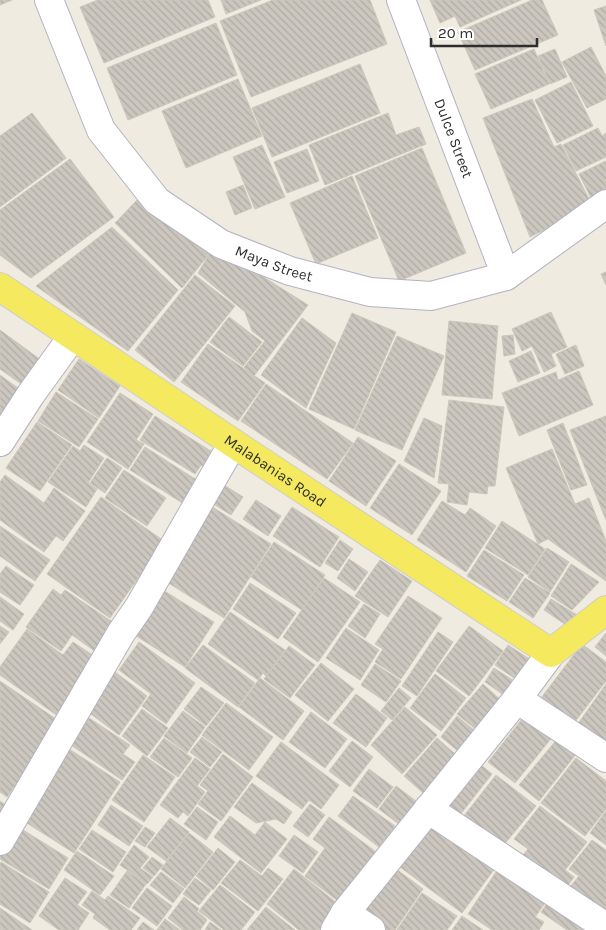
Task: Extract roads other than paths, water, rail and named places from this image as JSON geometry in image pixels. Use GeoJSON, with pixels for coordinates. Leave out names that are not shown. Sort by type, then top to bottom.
{"type":"FeatureCollection","features":[{"type":"Feature","properties":{"kind":"main road","name":"Malabanias Road"},"geometry":{"type":"LineString","coordinates":[[0,287],[551,653]]}},
{"type":"Feature","properties":{"kind":"main road"},"geometry":{"type":"LineString","coordinates":[[551,653],[606,610]]}},
{"type":"Feature","properties":{"kind":"street","name":"Maya Street"},"geometry":{"type":"LineString","coordinates":[[49,0],[101,130],[157,201],[221,244],[290,271],[370,292],[431,296],[506,276],[606,204]]}},
{"type":"Feature","properties":{"kind":"street","name":"Dulce Street"},"geometry":{"type":"LineString","coordinates":[[401,0],[506,276]]}},
{"type":"Feature","properties":{"kind":"street"},"geometry":{"type":"LineString","coordinates":[[0,442],[31,394],[73,336]]}},
{"type":"Feature","properties":{"kind":"street"},"geometry":{"type":"LineString","coordinates":[[0,841],[121,633],[139,607],[233,443]]}},
{"type":"Feature","properties":{"kind":"street"},"geometry":{"type":"LineString","coordinates":[[371,930],[340,922],[517,699],[551,653]]}},
{"type":"Feature","properties":{"kind":"street"},"geometry":{"type":"LineString","coordinates":[[517,699],[606,758]]}},
{"type":"Feature","properties":{"kind":"street"},"geometry":{"type":"LineString","coordinates":[[428,810],[606,927]]}}]}
